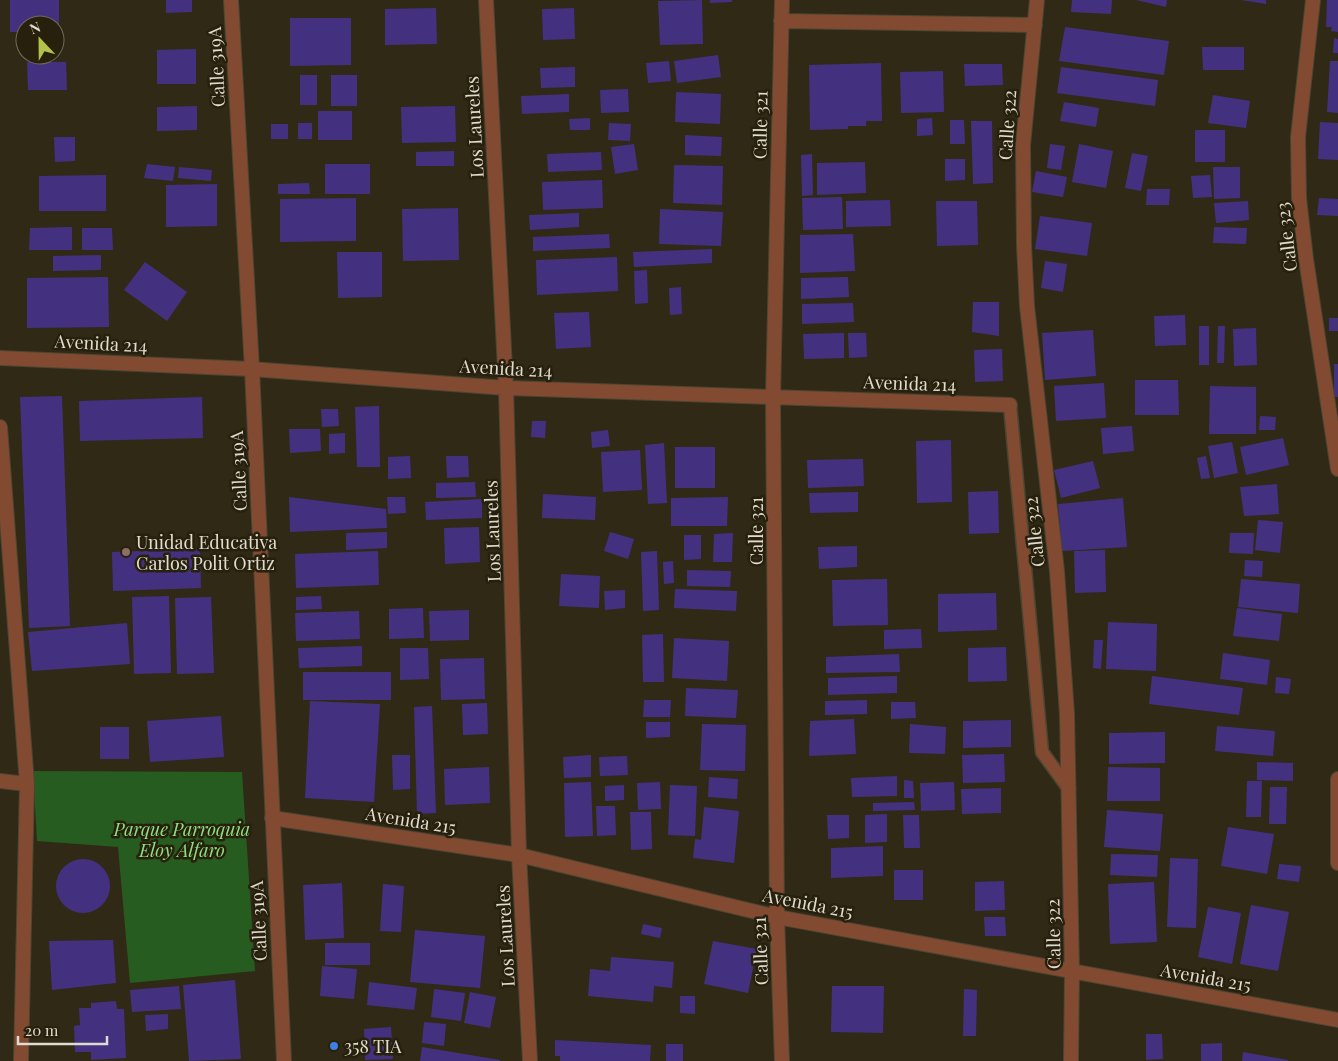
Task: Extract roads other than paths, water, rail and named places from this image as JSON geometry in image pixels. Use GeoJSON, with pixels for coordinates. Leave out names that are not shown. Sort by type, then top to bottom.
{"type":"FeatureCollection","features":[{"type":"Feature","properties":{"kind":"street","name":"Calle 319A"},"geometry":{"type":"LineString","coordinates":[[230,0],[252,369],[284,1061]]}},
{"type":"Feature","properties":{"kind":"street","name":"Los Laureles"},"geometry":{"type":"LineString","coordinates":[[486,0],[506,388],[520,855],[530,1061]]}},
{"type":"Feature","properties":{"kind":"street","name":"Calle 321"},"geometry":{"type":"LineString","coordinates":[[782,0],[773,398],[777,918],[782,1061]]}},
{"type":"Feature","properties":{"kind":"street","name":"Calle 322"},"geometry":{"type":"LineString","coordinates":[[1037,0],[1023,145],[1024,253],[1027,306],[1057,571],[1067,714],[1072,971],[1071,1061]]}},
{"type":"Feature","properties":{"kind":"street","name":"Calle 323"},"geometry":{"type":"LineString","coordinates":[[1314,0],[1298,137],[1299,198],[1306,259],[1338,469]]}},
{"type":"Feature","properties":{"kind":"street"},"geometry":{"type":"LineString","coordinates":[[781,21],[1035,25]]}},
{"type":"Feature","properties":{"kind":"street","name":"Avenida 214"},"geometry":{"type":"LineString","coordinates":[[0,358],[252,369],[506,388],[1010,405]]}},
{"type":"Feature","properties":{"kind":"street"},"geometry":{"type":"LineString","coordinates":[[0,427],[27,784],[21,1061]]}},
{"type":"Feature","properties":{"kind":"street"},"geometry":{"type":"LineString","coordinates":[[1338,779],[1338,863]]}},
{"type":"Feature","properties":{"kind":"street"},"geometry":{"type":"LineString","coordinates":[[0,782],[27,784]]}},
{"type":"Feature","properties":{"kind":"street","name":"Avenida 215"},"geometry":{"type":"LineString","coordinates":[[272,818],[520,855],[777,918],[1338,1020]]}},
{"type":"Feature","properties":{"kind":"lane"},"geometry":{"type":"LineString","coordinates":[[1010,405],[1042,752],[1069,790]]}},
{"type":"Feature","properties":{"kind":"place","name":"Unidad Educativa Carlos Polit Ortiz"},"geometry":{"type":"Point","coordinates":[126,552]}},
{"type":"Feature","properties":{"kind":"place","name":"358 TIA"},"geometry":{"type":"Point","coordinates":[334,1046]}},
{"type":"Feature","properties":{"kind":"park label","name":"Parque Parroquia Eloy Alfaro"},"geometry":{"type":"Point","coordinates":[182,840]}}]}
